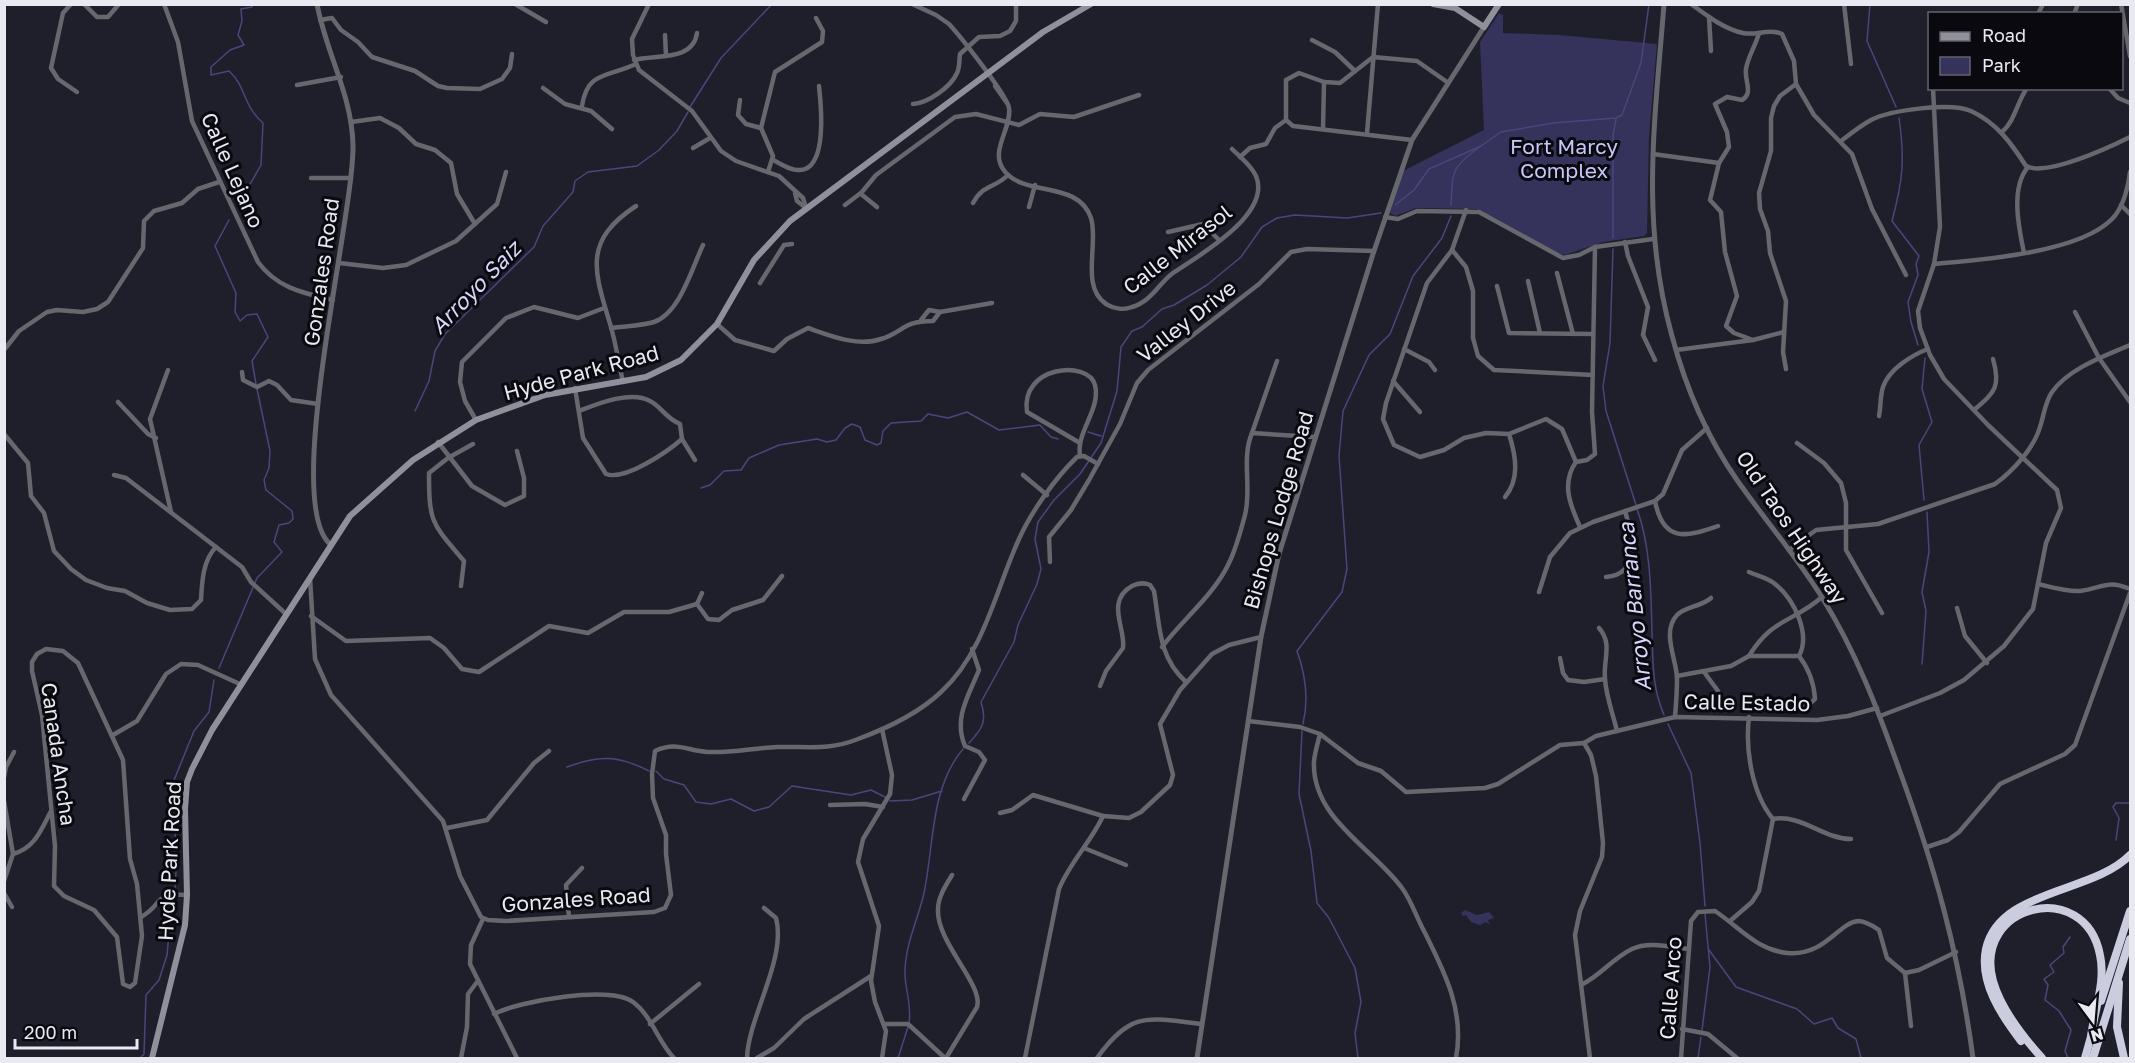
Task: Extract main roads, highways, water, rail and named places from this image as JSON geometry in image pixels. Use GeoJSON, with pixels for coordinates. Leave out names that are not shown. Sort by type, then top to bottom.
{"type":"FeatureCollection","features":[{"type":"Feature","properties":{"kind":"highway"},"geometry":{"type":"LineString","coordinates":[[2035,1059],[2005,1017],[1988,986],[1984,961],[1990,937],[1999,923],[2015,910],[2098,877],[2130,855]]}},
{"type":"Feature","properties":{"kind":"highway"},"geometry":{"type":"LineString","coordinates":[[2042,1059],[2008,1012],[1996,990],[1991,969],[1992,950],[1998,934],[2010,921],[2024,912],[2047,908],[2063,910],[2083,922],[2096,940],[2101,961],[2101,976],[2091,1037]]}},
{"type":"Feature","properties":{"kind":"highway"},"geometry":{"type":"LineString","coordinates":[[2085,1059],[2130,911]]}},
{"type":"Feature","properties":{"kind":"highway"},"geometry":{"type":"LineString","coordinates":[[2093,1059],[2130,939]]}},
{"type":"Feature","properties":{"kind":"highway"},"geometry":{"type":"LineString","coordinates":[[2124,956],[2117,1000],[2117,1027],[2124,1059]]}},
{"type":"Feature","properties":{"kind":"main road","name":"Hyde Park Road"},"geometry":{"type":"LineString","coordinates":[[152,1059],[160,1017],[182,944],[187,895],[185,809],[187,782],[212,730],[350,516],[372,494],[438,442],[476,420],[517,404],[574,388],[645,377],[681,360],[717,324],[745,274],[776,235],[806,208],[1043,32],[1091,4]]}},
{"type":"Feature","properties":{"kind":"main road"},"geometry":{"type":"LineString","coordinates":[[1433,4],[1451,6]]}},
{"type":"Feature","properties":{"kind":"main road","name":"Bishops Lodge Road"},"geometry":{"type":"LineString","coordinates":[[1451,6],[1484,27],[1498,4]]}},
{"type":"Feature","properties":{"kind":"waterway"},"geometry":{"type":"LineString","coordinates":[[238,205],[261,165],[263,123],[252,110],[235,77],[229,71],[211,75],[211,67],[230,50],[244,45],[238,35],[242,21],[241,9],[252,7],[253,4]]}},
{"type":"Feature","properties":{"kind":"waterway","name":"Arroyo Saiz"},"geometry":{"type":"LineString","coordinates":[[690,107],[721,58],[772,4]]}},
{"type":"Feature","properties":{"kind":"waterway"},"geometry":{"type":"LineString","coordinates":[[1395,205],[1414,190],[1429,169],[1481,146],[1501,132],[1553,123],[1616,118],[1622,115],[1641,63],[1649,4]]}},
{"type":"Feature","properties":{"kind":"waterway"},"geometry":{"type":"LineString","coordinates":[[1870,4],[1867,41],[1896,107]]}},
{"type":"Feature","properties":{"kind":"waterway","name":"Arroyo Saiz"},"geometry":{"type":"LineString","coordinates":[[415,411],[429,381],[435,351],[445,334],[534,247],[543,226],[573,192],[575,181],[588,172],[637,166],[659,150],[677,131],[688,112]]}},
{"type":"Feature","properties":{"kind":"waterway"},"geometry":{"type":"LineString","coordinates":[[1899,118],[1902,170],[1892,221],[1919,256],[1916,264],[1918,275],[1908,302],[1918,345]]}},
{"type":"Feature","properties":{"kind":"waterway","name":"Arroyo Barranca"},"geometry":{"type":"LineString","coordinates":[[1613,238],[1613,136],[1616,119]]}},
{"type":"Feature","properties":{"kind":"waterway"},"geometry":{"type":"LineString","coordinates":[[1451,205],[1455,172],[1462,161],[1478,148]]}},
{"type":"Feature","properties":{"kind":"waterway"},"geometry":{"type":"LineString","coordinates":[[969,743],[978,733],[984,719],[981,702],[1014,642],[1018,625],[1037,584],[1041,569],[1035,539],[1038,522],[1054,500],[1080,474],[1101,443],[1117,391],[1121,347],[1132,331],[1142,327],[1162,309],[1174,305],[1207,285],[1241,257],[1262,227],[1277,218],[1295,215],[1347,218],[1381,213]]}},
{"type":"Feature","properties":{"kind":"waterway"},"geometry":{"type":"LineString","coordinates":[[1303,724],[1306,688],[1297,651],[1342,592],[1347,569],[1339,456],[1343,411],[1369,355],[1390,334],[1413,276],[1442,238],[1451,216]]}},
{"type":"Feature","properties":{"kind":"waterway"},"geometry":{"type":"LineString","coordinates":[[229,220],[215,246],[236,293],[235,312],[240,321],[247,315],[257,314],[268,337],[252,361],[256,384]]}},
{"type":"Feature","properties":{"kind":"waterway","name":"Arroyo Barranca"},"geometry":{"type":"LineString","coordinates":[[1613,249],[1610,343],[1603,386],[1606,411],[1636,505]]}},
{"type":"Feature","properties":{"kind":"waterway"},"geometry":{"type":"LineString","coordinates":[[1924,500],[1919,445],[1932,422],[1922,389],[1925,358]]}},
{"type":"Feature","properties":{"kind":"waterway"},"geometry":{"type":"LineString","coordinates":[[219,668],[257,578],[282,552],[274,542],[279,525],[289,523],[293,519],[292,511],[266,490],[264,480],[269,468],[270,451],[257,389]]}},
{"type":"Feature","properties":{"kind":"waterway"},"geometry":{"type":"LineString","coordinates":[[701,488],[710,485],[724,471],[741,470],[749,458],[779,445],[817,439],[827,442],[836,440],[845,428],[852,424],[860,427],[865,440],[877,445],[881,443],[883,431],[891,423],[921,421],[928,414],[948,418],[967,412],[999,430],[1040,425],[1051,437],[1058,439]]}},
{"type":"Feature","properties":{"kind":"waterway"},"geometry":{"type":"LineString","coordinates":[[1088,432],[1101,436]]}},
{"type":"Feature","properties":{"kind":"waterway","name":"Arroyo Barranca"},"geometry":{"type":"LineString","coordinates":[[1637,509],[1645,539],[1649,571],[1654,675],[1657,695],[1664,715]]}},
{"type":"Feature","properties":{"kind":"waterway"},"geometry":{"type":"LineString","coordinates":[[1922,664],[1926,611],[1922,592],[1929,552],[1927,512]]}},
{"type":"Feature","properties":{"kind":"waterway"},"geometry":{"type":"LineString","coordinates":[[175,890],[176,872],[173,863],[176,841],[170,790],[194,731],[209,712],[214,680]]}},
{"type":"Feature","properties":{"kind":"waterway","name":"Arroyo Barranca"},"geometry":{"type":"LineString","coordinates":[[1668,724],[1691,773],[1705,906]]}},
{"type":"Feature","properties":{"kind":"waterway"},"geometry":{"type":"LineString","coordinates":[[1302,731],[1299,794],[1311,851],[1317,903],[1329,918],[1355,968],[1361,1002],[1355,1033],[1358,1058]]}},
{"type":"Feature","properties":{"kind":"waterway"},"geometry":{"type":"LineString","coordinates":[[909,1023],[910,1010],[905,973],[907,952],[924,893],[939,799],[952,764],[963,749]]}},
{"type":"Feature","properties":{"kind":"waterway"},"geometry":{"type":"LineString","coordinates":[[567,767],[589,760],[608,758],[628,762],[649,771]]}},
{"type":"Feature","properties":{"kind":"waterway"},"geometry":{"type":"LineString","coordinates":[[656,771],[664,779],[684,785],[696,802],[711,804],[731,799],[754,811],[769,807],[792,786],[851,795],[871,790],[885,797]]}},
{"type":"Feature","properties":{"kind":"waterway"},"geometry":{"type":"LineString","coordinates":[[890,801],[912,800],[942,791]]}},
{"type":"Feature","properties":{"kind":"waterway"},"geometry":{"type":"LineString","coordinates":[[2116,840],[2119,818],[2113,807],[2116,803],[2130,803]]}},
{"type":"Feature","properties":{"kind":"waterway"},"geometry":{"type":"LineString","coordinates":[[140,1058],[144,1054],[146,995],[159,980],[167,955],[172,900]]}},
{"type":"Feature","properties":{"kind":"waterway","name":"Arroyo Barranca"},"geometry":{"type":"LineString","coordinates":[[1702,1030],[1710,967],[1705,914]]}},
{"type":"Feature","properties":{"kind":"waterway"},"geometry":{"type":"LineString","coordinates":[[2068,1058],[2065,1051],[2071,1030],[2059,1011],[2045,1000],[2048,985],[2044,979],[2054,972],[2050,965],[2064,953],[2063,947],[2070,937]]}},
{"type":"Feature","properties":{"kind":"waterway"},"geometry":{"type":"LineString","coordinates":[[1709,950],[1736,987],[1797,1009],[1814,1024],[1832,1018],[1838,1028],[1856,1039],[1861,1058]]}},
{"type":"Feature","properties":{"kind":"waterway"},"geometry":{"type":"LineString","coordinates":[[898,1058],[908,1027]]}},
{"type":"Feature","properties":{"kind":"waterway","name":"Arroyo Barranca"},"geometry":{"type":"LineString","coordinates":[[1698,1058],[1701,1037]]}},
{"type":"Feature","properties":{"kind":"park label","name":"Fort Marcy Complex"},"geometry":{"type":"Point","coordinates":[1564,158]}}]}
